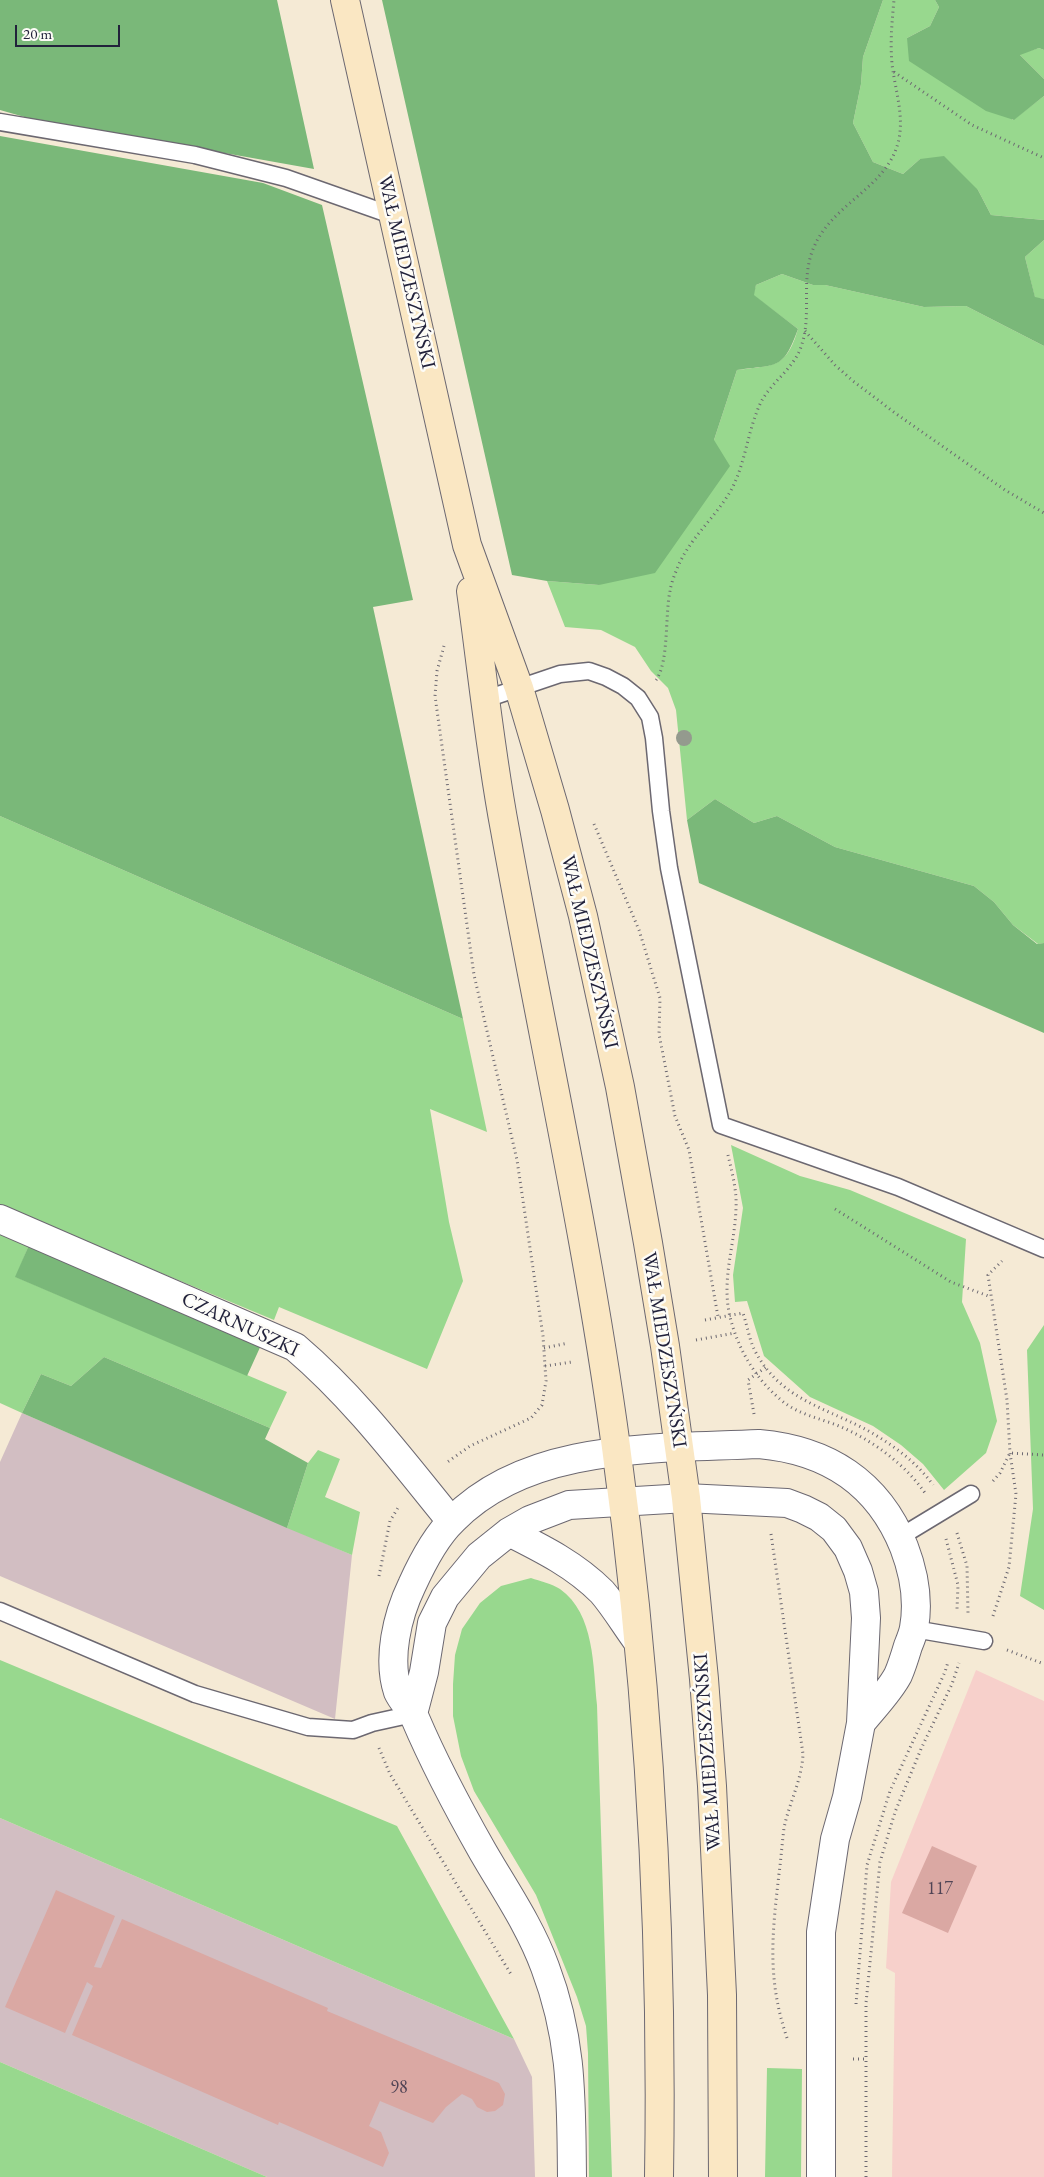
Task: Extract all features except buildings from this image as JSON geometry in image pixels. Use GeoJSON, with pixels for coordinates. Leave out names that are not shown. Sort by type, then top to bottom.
{"type":"FeatureCollection","features":[{"type":"Feature","properties":{"kind":"main road","name":"WAŁ MIEDZESZYŃSKI"},"geometry":{"type":"LineString","coordinates":[[345,0],[467,545],[504,825],[577,1202],[617,1451],[638,1642],[656,1911],[660,2177]]}},
{"type":"Feature","properties":{"kind":"main road","name":"WAŁ MIEDZESZYŃSKI"},"geometry":{"type":"LineString","coordinates":[[467,545],[519,688],[584,916],[618,1078],[665,1346],[686,1498],[712,1786],[722,1995],[723,2177]]}},
{"type":"Feature","properties":{"kind":"street","name":"CZARNUSZKI"},"geometry":{"type":"LineString","coordinates":[[0,1219],[295,1347],[322,1369],[451,1521]]}},
{"type":"Feature","properties":{"kind":"street"},"geometry":{"type":"LineString","coordinates":[[572,2177],[571,2082],[562,2018],[553,1989],[535,1943],[458,1808],[432,1758],[413,1714],[399,1693],[394,1665],[396,1632],[404,1602],[422,1563],[451,1521],[475,1500],[535,1468],[617,1451],[758,1444],[777,1445],[804,1452],[833,1464],[854,1477],[872,1494],[887,1513],[900,1537],[915,1581],[914,1629],[897,1676],[861,1723]]}},
{"type":"Feature","properties":{"kind":"street"},"geometry":{"type":"LineString","coordinates":[[413,1714],[424,1672],[432,1623],[445,1597],[479,1556],[509,1532],[530,1520],[569,1505],[622,1500],[686,1498],[787,1503],[803,1508],[834,1529],[848,1548],[858,1571],[864,1592],[866,1618],[861,1723],[847,1797],[835,1839],[821,1932],[822,2058],[820,2177]]}},
{"type":"Feature","properties":{"kind":"street"},"geometry":{"type":"LineString","coordinates":[[509,1532],[560,1558],[582,1574],[603,1594],[638,1642]]}},
{"type":"Feature","properties":{"kind":"lane"},"geometry":{"type":"LineString","coordinates":[[0,122],[202,156],[286,178],[394,216]]}},
{"type":"Feature","properties":{"kind":"lane"},"geometry":{"type":"LineString","coordinates":[[486,699],[560,674],[589,671],[606,676],[623,686],[638,698],[650,717],[669,868],[722,1125],[898,1187],[1044,1249]]}},
{"type":"Feature","properties":{"kind":"lane"},"geometry":{"type":"LineString","coordinates":[[900,1537],[970,1494]]}},
{"type":"Feature","properties":{"kind":"lane"},"geometry":{"type":"LineString","coordinates":[[0,1611],[195,1694],[308,1727],[353,1730],[372,1723],[413,1714]]}},
{"type":"Feature","properties":{"kind":"lane"},"geometry":{"type":"LineString","coordinates":[[914,1629],[984,1641]]}},
{"type":"Feature","properties":{"kind":"path"},"geometry":{"type":"LineString","coordinates":[[658,678],[663,662],[670,590],[677,568],[691,544],[715,514],[730,491],[741,470],[760,403],[772,385],[793,363],[802,345],[805,330],[807,273],[813,248],[826,226],[840,210],[880,175],[892,160],[899,142],[901,118],[893,72],[890,36],[894,0]]}},
{"type":"Feature","properties":{"kind":"path"},"geometry":{"type":"LineString","coordinates":[[893,72],[972,125],[1044,158]]}},
{"type":"Feature","properties":{"kind":"path"},"geometry":{"type":"LineString","coordinates":[[805,330],[835,365],[853,381],[895,413],[1005,490],[1044,513]]}},
{"type":"Feature","properties":{"kind":"path"},"geometry":{"type":"LineString","coordinates":[[378,1578],[390,1521],[402,1501],[419,1482],[470,1446],[531,1418],[542,1405],[546,1381],[544,1348],[516,1160],[474,975],[436,706],[437,672],[447,638]]}},
{"type":"Feature","properties":{"kind":"path"},"geometry":{"type":"LineString","coordinates":[[590,815],[638,930],[660,998],[658,1034],[675,1116],[689,1150],[718,1317]]}},
{"type":"Feature","properties":{"kind":"path"},"geometry":{"type":"LineString","coordinates":[[836,1208],[951,1282],[990,1297]]}},
{"type":"Feature","properties":{"kind":"path"},"geometry":{"type":"LineString","coordinates":[[1025,1241],[988,1275],[1007,1400],[1010,1453],[1016,1494],[1009,1567],[984,1641],[1044,1664]]}},
{"type":"Feature","properties":{"kind":"path"},"geometry":{"type":"LineString","coordinates":[[704,1320],[744,1313],[754,1349],[781,1384],[816,1408],[864,1429],[898,1450],[924,1472],[938,1492],[956,1528],[967,1566],[970,1599],[967,1638],[952,1684],[894,1812],[880,1862],[866,2003],[866,2177]]}},
{"type":"Feature","properties":{"kind":"path"},"geometry":{"type":"LineString","coordinates":[[544,1348],[573,1342]]}},
{"type":"Feature","properties":{"kind":"path"},"geometry":{"type":"LineString","coordinates":[[758,1444],[748,1380],[766,1367]]}},
{"type":"Feature","properties":{"kind":"path"},"geometry":{"type":"LineString","coordinates":[[1010,1453],[1044,1455]]}},
{"type":"Feature","properties":{"kind":"path"},"geometry":{"type":"LineString","coordinates":[[767,1501],[803,1754],[802,1770],[784,1828],[774,1917],[772,1974],[783,2024],[794,2056],[865,2059]]}},
{"type":"Feature","properties":{"kind":"path"},"geometry":{"type":"LineString","coordinates":[[372,1723],[390,1774],[516,1983]]}},
{"type":"Feature","properties":{"kind":"shaded area"},"geometry":{"type":"Polygon","coordinates":[[[22,1413],[352,1555],[335,1719],[0,1576],[0,1462],[22,1413]]]}},
{"type":"Feature","properties":{"kind":"shaded area"},"geometry":{"type":"Polygon","coordinates":[[[976,1670],[1044,1701],[1044,2177],[892,2177],[895,1973],[886,1968],[891,1882],[976,1670]]]}},
{"type":"Feature","properties":{"kind":"shaded area"},"geometry":{"type":"Polygon","coordinates":[[[0,1818],[514,2039],[532,2077],[535,2177],[267,2177],[0,2062],[0,1818]]]}},
{"type":"Feature","properties":{"kind":"green space"},"geometry":{"type":"Polygon","coordinates":[[[0,0],[277,0],[314,169],[28,118],[0,110],[0,0]]]}},
{"type":"Feature","properties":{"kind":"green space"},"geometry":{"type":"Polygon","coordinates":[[[382,0],[883,0],[863,57],[861,84],[853,123],[873,162],[903,174],[920,159],[944,156],[978,190],[991,215],[1044,220],[1044,240],[1025,257],[1035,297],[1044,299],[1044,346],[966,306],[924,307],[825,285],[813,285],[782,274],[756,285],[754,295],[798,329],[793,343],[783,359],[770,365],[737,370],[714,440],[730,466],[655,573],[599,585],[547,581],[512,575],[382,0]]]}},
{"type":"Feature","properties":{"kind":"green space"},"geometry":{"type":"Polygon","coordinates":[[[883,0],[935,0],[939,7],[930,26],[907,38],[1013,120],[1044,96],[1044,220],[991,215],[978,190],[920,159],[903,174],[873,162],[853,123],[861,84],[863,57],[883,0]]]}},
{"type":"Feature","properties":{"kind":"green space"},"geometry":{"type":"Polygon","coordinates":[[[935,0],[1044,0],[1044,50],[1039,48],[1020,55],[1044,79],[1044,96],[1014,120],[986,111],[909,61],[907,38],[930,26],[939,7],[935,0]]]}},
{"type":"Feature","properties":{"kind":"green space"},"geometry":{"type":"Polygon","coordinates":[[[1039,48],[1044,50],[1044,79],[1019,54],[1039,48]]]}},
{"type":"Feature","properties":{"kind":"green space"},"geometry":{"type":"Polygon","coordinates":[[[0,136],[263,183],[322,205],[413,600],[373,607],[463,1019],[0,816],[0,136]]]}},
{"type":"Feature","properties":{"kind":"green space"},"geometry":{"type":"Polygon","coordinates":[[[1044,240],[1044,299],[1035,298],[1025,257],[1044,240]]]}},
{"type":"Feature","properties":{"kind":"green space"},"geometry":{"type":"Polygon","coordinates":[[[782,274],[813,285],[825,285],[924,307],[966,306],[1044,346],[1044,943],[1038,944],[1013,925],[994,902],[974,886],[835,847],[777,816],[754,823],[715,799],[687,820],[676,710],[668,688],[651,671],[635,647],[601,630],[565,627],[547,581],[599,585],[714,440],[737,370],[777,363],[789,352],[798,329],[753,295],[756,285],[782,274]]]}},
{"type":"Feature","properties":{"kind":"green space"},"geometry":{"type":"Polygon","coordinates":[[[715,799],[754,823],[777,816],[835,847],[974,886],[994,902],[1013,925],[1037,944],[1044,943],[1044,1033],[699,883],[687,820],[715,799]]]}},
{"type":"Feature","properties":{"kind":"green space"},"geometry":{"type":"Polygon","coordinates":[[[0,816],[463,1019],[487,1132],[430,1109],[449,1222],[463,1281],[427,1369],[279,1307],[274,1320],[0,1206],[0,816]]]}},
{"type":"Feature","properties":{"kind":"green space"},"geometry":{"type":"Polygon","coordinates":[[[731,1145],[800,1176],[850,1190],[966,1239],[962,1302],[980,1343],[997,1421],[986,1453],[944,1490],[923,1464],[901,1445],[873,1426],[810,1397],[764,1356],[747,1301],[735,1302],[733,1275],[743,1208],[731,1145]]]}},
{"type":"Feature","properties":{"kind":"green space"},"geometry":{"type":"Polygon","coordinates":[[[0,1232],[29,1245],[16,1277],[287,1392],[270,1428],[104,1357],[71,1386],[41,1374],[22,1413],[0,1403],[0,1232]]]}},
{"type":"Feature","properties":{"kind":"green space"},"geometry":{"type":"Polygon","coordinates":[[[29,1245],[262,1343],[247,1376],[15,1277],[29,1245]]]}},
{"type":"Feature","properties":{"kind":"green space"},"geometry":{"type":"Polygon","coordinates":[[[1044,1325],[1044,1610],[1020,1596],[1033,1509],[1027,1350],[1044,1325]]]}},
{"type":"Feature","properties":{"kind":"green space"},"geometry":{"type":"Polygon","coordinates":[[[104,1357],[270,1428],[265,1439],[308,1463],[287,1528],[22,1413],[41,1374],[71,1386],[104,1357]]]}},
{"type":"Feature","properties":{"kind":"green space"},"geometry":{"type":"Polygon","coordinates":[[[318,1450],[340,1459],[325,1497],[360,1512],[352,1555],[287,1528],[308,1463],[318,1450]]]}},
{"type":"Feature","properties":{"kind":"green space"},"geometry":{"type":"Polygon","coordinates":[[[531,1578],[557,1587],[571,1600],[580,1612],[586,1627],[593,1658],[597,1705],[612,2177],[589,2177],[588,2053],[586,2026],[577,1997],[536,1895],[474,1791],[461,1756],[453,1716],[455,1655],[462,1629],[480,1603],[501,1586],[531,1578]]]}},
{"type":"Feature","properties":{"kind":"green space"},"geometry":{"type":"Polygon","coordinates":[[[0,1660],[397,1826],[514,2039],[0,1818],[0,1660]]]}},
{"type":"Feature","properties":{"kind":"green space"},"geometry":{"type":"Polygon","coordinates":[[[0,2062],[267,2177],[0,2177],[0,2062]]]}},
{"type":"Feature","properties":{"kind":"green space"},"geometry":{"type":"Polygon","coordinates":[[[767,2068],[802,2069],[801,2177],[765,2177],[767,2068]]]}}]}
